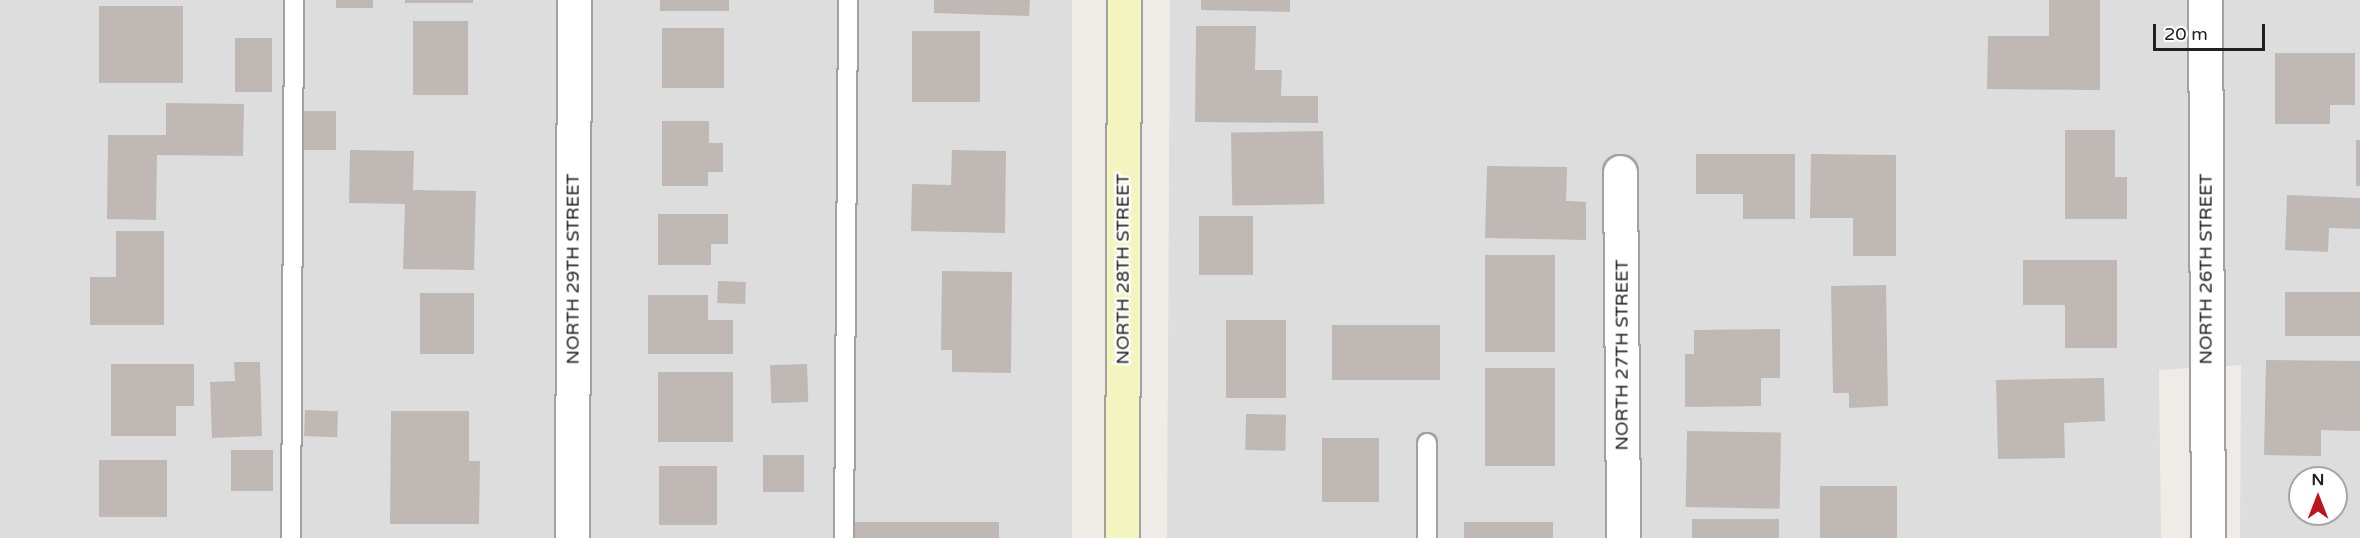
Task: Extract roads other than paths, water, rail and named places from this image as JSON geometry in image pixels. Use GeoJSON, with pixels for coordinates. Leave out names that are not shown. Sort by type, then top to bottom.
{"type":"FeatureCollection","features":[{"type":"Feature","properties":{"kind":"street","name":"NORTH 29TH STREET"},"geometry":{"type":"LineString","coordinates":[[572,538],[574,0]]}},
{"type":"Feature","properties":{"kind":"street","name":"NORTH 28TH STREET"},"geometry":{"type":"LineString","coordinates":[[1122,538],[1124,0]]}},
{"type":"Feature","properties":{"kind":"street","name":"NORTH 26TH STREET"},"geometry":{"type":"LineString","coordinates":[[2205,0],[2208,538]]}},
{"type":"Feature","properties":{"kind":"street","name":"NORTH 27TH STREET"},"geometry":{"type":"LineString","coordinates":[[1620,172],[1623,538]]}},
{"type":"Feature","properties":{"kind":"lane"},"geometry":{"type":"LineString","coordinates":[[291,538],[294,0]]}},
{"type":"Feature","properties":{"kind":"lane"},"geometry":{"type":"LineString","coordinates":[[844,538],[848,0]]}},
{"type":"Feature","properties":{"kind":"lane"},"geometry":{"type":"LineString","coordinates":[[1427,443],[1427,538]]}}]}
